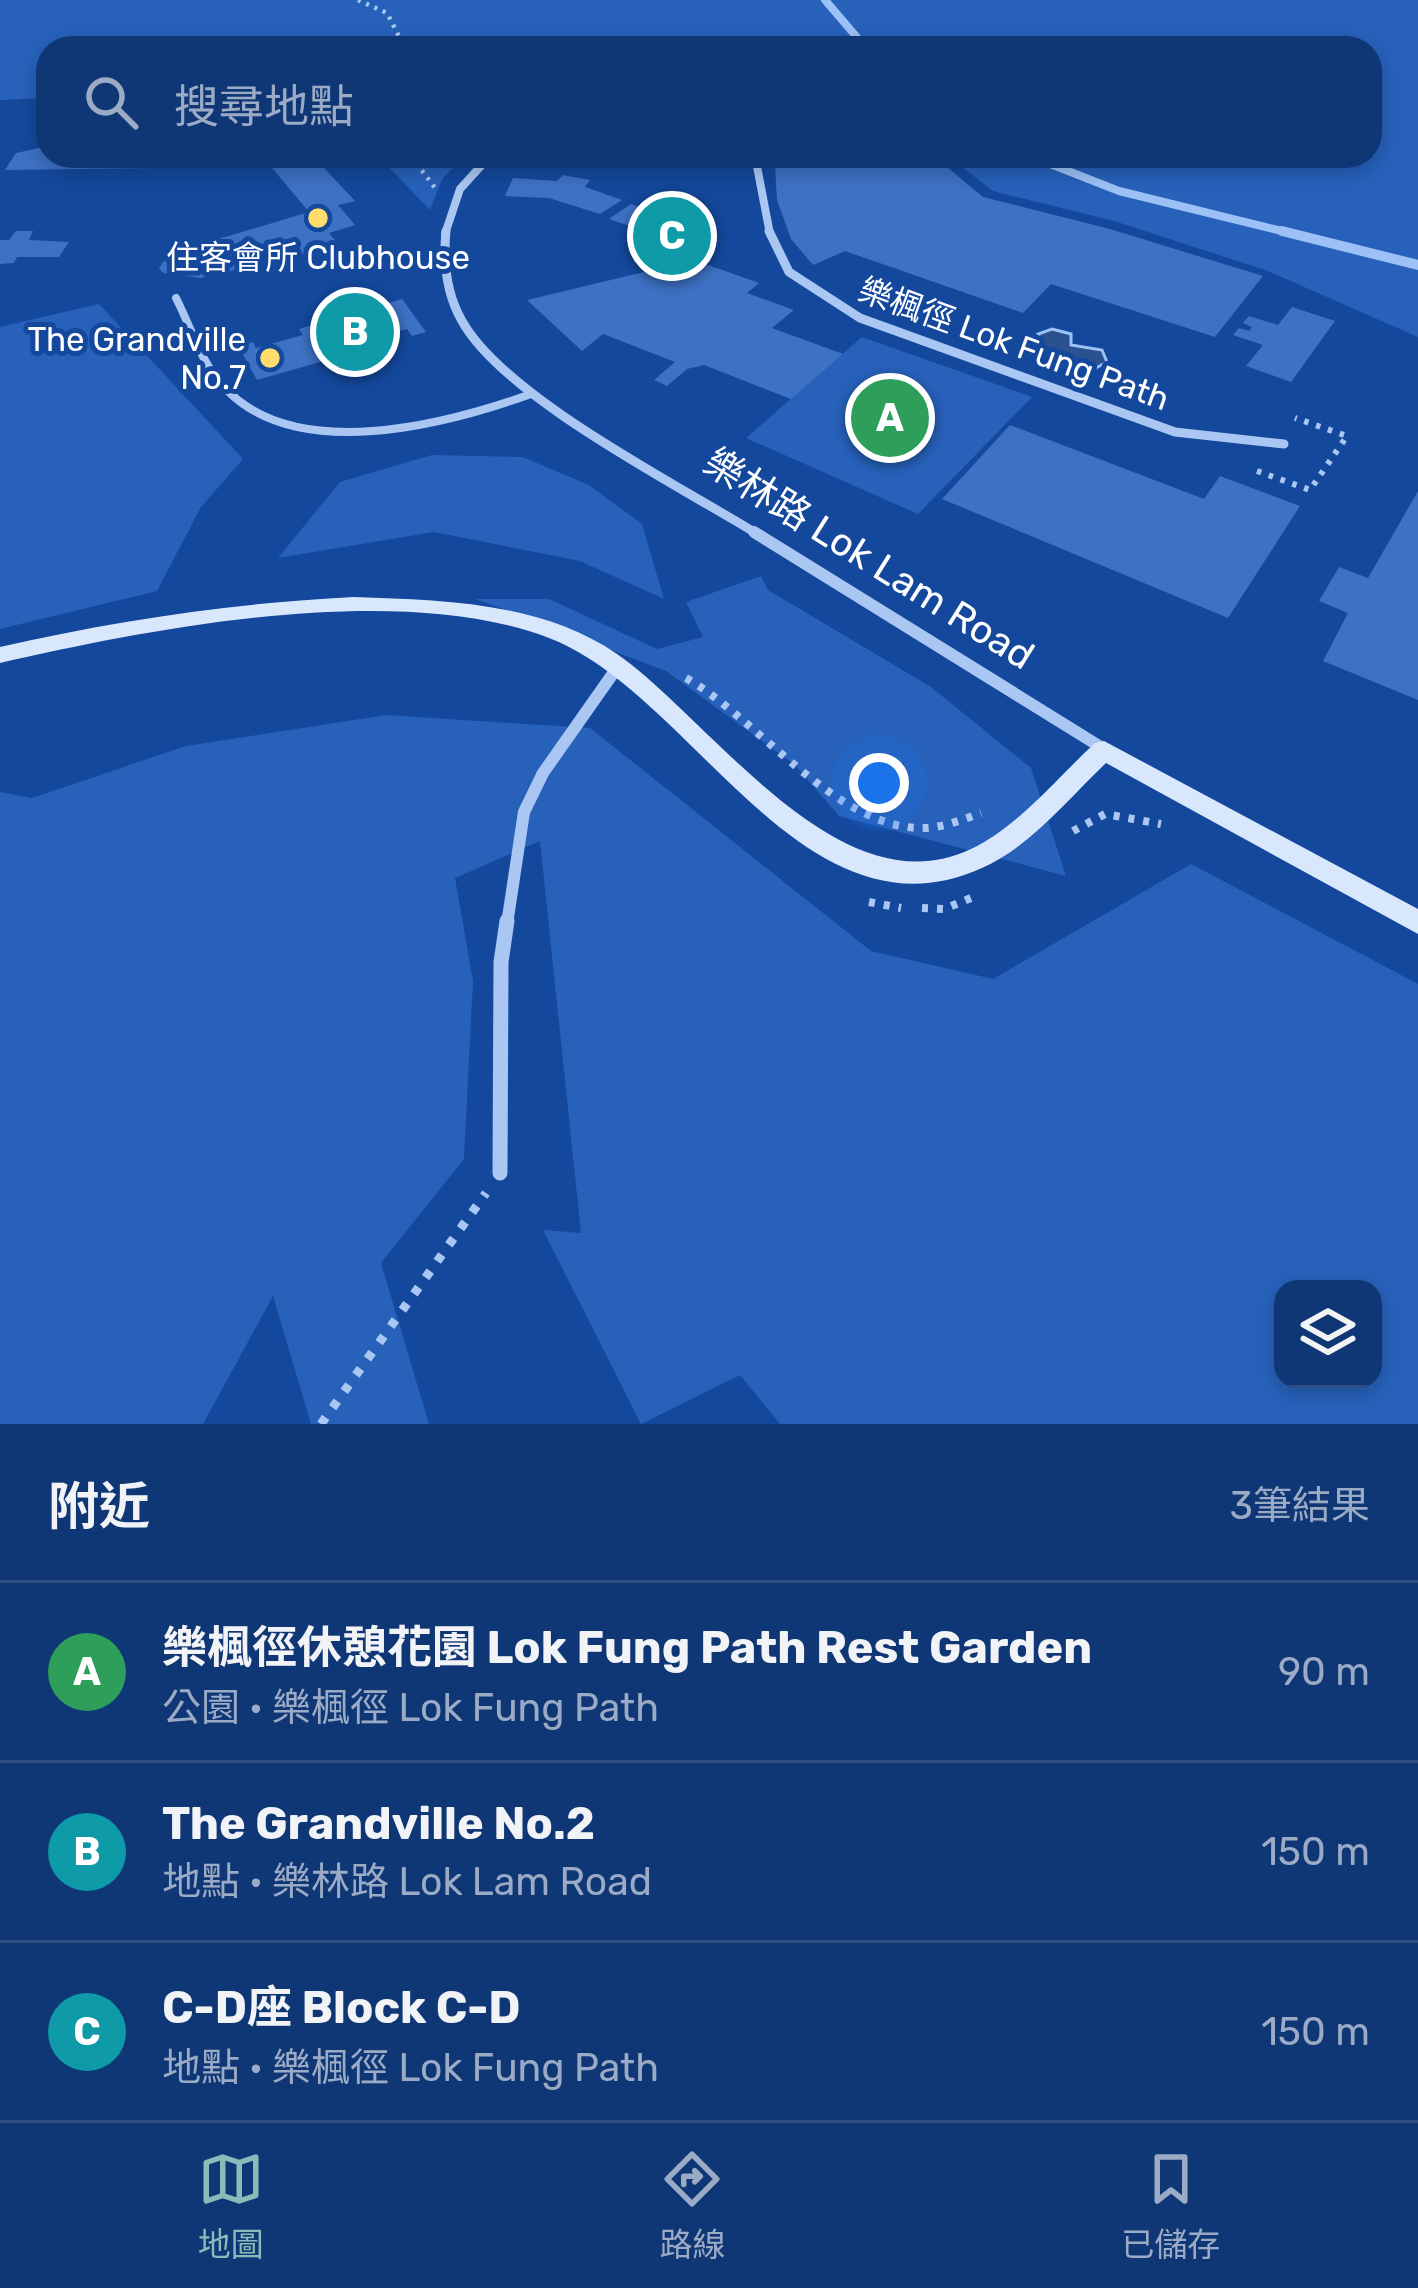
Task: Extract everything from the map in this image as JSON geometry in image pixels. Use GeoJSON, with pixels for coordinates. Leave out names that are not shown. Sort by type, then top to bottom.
{"type":"FeatureCollection","features":[{"type":"Feature","properties":{"kind":"street","name":"樂林路 Lok Lam Road"},"geometry":{"type":"LineString","coordinates":[[474,168],[456,192],[443,239],[446,276],[461,320],[531,394],[1104,750],[1418,922]]}},
{"type":"Feature","properties":{"kind":"street","name":"樂楓徑 Lok Fung Path"},"geometry":{"type":"LineString","coordinates":[[757,168],[773,254],[813,295],[860,318],[1175,432],[1284,444]]}},
{"type":"Feature","properties":{"kind":"street"},"geometry":{"type":"LineString","coordinates":[[0,655],[201,618],[384,608],[471,612],[526,623],[569,637],[620,664],[804,834],[872,869],[922,874],[969,862],[1011,835],[1104,750]]}},
{"type":"Feature","properties":{"kind":"street"},"geometry":{"type":"LineString","coordinates":[[500,1173],[501,962],[524,812],[543,773],[620,664]]}},
{"type":"Feature","properties":{"kind":"lane"},"geometry":{"type":"LineString","coordinates":[[176,298],[223,387],[272,418],[338,433],[402,433],[460,421],[531,394]]}},
{"type":"Feature","properties":{"kind":"path"},"geometry":{"type":"LineString","coordinates":[[358,0],[386,13],[398,36]]}},
{"type":"Feature","properties":{"kind":"path"},"geometry":{"type":"LineString","coordinates":[[420,168],[443,200]]}},
{"type":"Feature","properties":{"kind":"path"},"geometry":{"type":"LineString","coordinates":[[672,670],[712,693],[872,816],[912,828],[951,824],[985,812],[997,800]]}},
{"type":"Feature","properties":{"kind":"path"},"geometry":{"type":"LineString","coordinates":[[321,1424],[500,1173]]}},
{"type":"Feature","properties":{"kind":"shaded area"},"geometry":{"type":"Polygon","coordinates":[[[0,0],[1418,0],[1418,337],[1268,271],[1114,221],[993,191],[963,168],[1382,168],[1382,36],[36,36],[36,98],[0,100],[0,0]]]}},
{"type":"Feature","properties":{"kind":"shaded area"},"geometry":{"type":"Polygon","coordinates":[[[390,168],[453,168],[442,179],[430,210],[390,168]]]}},
{"type":"Feature","properties":{"kind":"shaded area"},"geometry":{"type":"Polygon","coordinates":[[[99,304],[243,459],[201,507],[157,591],[0,629],[0,327],[99,304]]]}},
{"type":"Feature","properties":{"kind":"shaded area"},"geometry":{"type":"Polygon","coordinates":[[[1052,329],[1071,334],[1071,345],[1102,350],[1107,362],[1096,368],[1036,351],[1042,343],[1038,334],[1052,329]]]}},
{"type":"Feature","properties":{"kind":"shaded area"},"geometry":{"type":"Polygon","coordinates":[[[862,337],[1032,397],[918,514],[746,438],[862,337]]]}},
{"type":"Feature","properties":{"kind":"shaded area"},"geometry":{"type":"Polygon","coordinates":[[[432,455],[523,457],[589,485],[642,524],[664,599],[580,561],[434,532],[278,558],[340,482],[432,455]]]}},
{"type":"Feature","properties":{"kind":"shaded area"},"geometry":{"type":"Polygon","coordinates":[[[761,576],[768,590],[931,687],[1031,768],[1066,876],[839,816],[795,765],[666,671],[476,599],[549,599],[657,649],[703,637],[686,602],[761,576]]]}},
{"type":"Feature","properties":{"kind":"shaded area"},"geometry":{"type":"Polygon","coordinates":[[[386,715],[590,728],[871,951],[993,979],[1191,864],[1418,984],[1418,1424],[780,1424],[740,1375],[641,1424],[543,1230],[581,1233],[540,841],[455,878],[473,981],[464,1159],[381,1263],[429,1424],[311,1424],[273,1296],[203,1424],[0,1424],[0,792],[32,798],[186,746],[386,715]]]}},
{"type":"Feature","properties":{"kind":"building"},"geometry":{"type":"Polygon","coordinates":[[[36,149],[36,168],[158,168],[5,170],[16,153],[36,149]]]}},
{"type":"Feature","properties":{"kind":"building","name":"住客會所 Clubhouse"},"geometry":{"type":"Polygon","coordinates":[[[272,168],[324,168],[355,201],[338,205],[355,225],[329,233],[339,245],[201,278],[159,269],[175,252],[309,212],[272,168]]]}},
{"type":"Feature","properties":{"kind":"building"},"geometry":{"type":"Polygon","coordinates":[[[775,168],[948,168],[983,197],[1110,229],[1263,276],[1215,337],[1051,284],[1023,313],[845,251],[813,265],[791,239],[777,200],[775,168]]]}},
{"type":"Feature","properties":{"kind":"building"},"geometry":{"type":"Polygon","coordinates":[[[563,175],[590,180],[585,187],[622,200],[600,214],[549,198],[505,196],[513,178],[557,181],[563,175]]]}},
{"type":"Feature","properties":{"kind":"building"},"geometry":{"type":"Polygon","coordinates":[[[631,204],[669,218],[682,214],[700,225],[690,232],[709,253],[675,261],[644,231],[609,219],[631,204]]]}},
{"type":"Feature","properties":{"kind":"building"},"geometry":{"type":"Polygon","coordinates":[[[16,231],[33,231],[29,240],[69,242],[59,257],[17,257],[14,263],[0,264],[0,240],[9,240],[16,231]]]}},
{"type":"Feature","properties":{"kind":"building"},"geometry":{"type":"Polygon","coordinates":[[[694,260],[759,283],[747,293],[794,310],[772,328],[843,354],[791,399],[704,365],[687,369],[667,386],[654,380],[675,362],[603,334],[582,351],[527,300],[694,260]]]}},
{"type":"Feature","properties":{"kind":"building"},"geometry":{"type":"Polygon","coordinates":[[[402,299],[426,332],[391,333],[395,338],[377,343],[380,345],[257,380],[238,346],[253,342],[256,348],[303,335],[299,329],[340,317],[345,324],[368,318],[390,311],[385,304],[402,299]]]}},
{"type":"Feature","properties":{"kind":"building"},"geometry":{"type":"Polygon","coordinates":[[[1292,307],[1335,321],[1291,382],[1246,366],[1263,345],[1233,335],[1239,328],[1249,331],[1252,327],[1243,323],[1249,316],[1278,325],[1292,307]]]}},
{"type":"Feature","properties":{"kind":"building"},"geometry":{"type":"Polygon","coordinates":[[[1010,425],[1204,499],[1220,476],[1300,506],[1228,618],[942,499],[1010,425]]]}},
{"type":"Feature","properties":{"kind":"building"},"geometry":{"type":"Polygon","coordinates":[[[1418,491],[1418,700],[1323,661],[1348,613],[1319,601],[1339,567],[1368,578],[1418,491]]]}},
{"type":"Feature","properties":{"kind":"waterway"},"geometry":{"type":"LineString","coordinates":[[825,0],[856,36]]}},
{"type":"Feature","properties":{"kind":"waterway"},"geometry":{"type":"LineString","coordinates":[[1061,168],[1119,191],[1294,234]]}},
{"type":"Feature","properties":{"kind":"waterway"},"geometry":{"type":"LineString","coordinates":[[1282,231],[1294,234]]}},
{"type":"Feature","properties":{"kind":"waterway"},"geometry":{"type":"LineString","coordinates":[[1294,234],[1418,265]]}},
{"type":"Feature","properties":{"kind":"place","name":"住客會所 Clubhouse"},"geometry":{"type":"Point","coordinates":[318,218]}},
{"type":"Feature","properties":{"kind":"place","name":"C-D座 Block C-D"},"geometry":{"type":"Point","coordinates":[672,236]}},
{"type":"Feature","properties":{"kind":"place","name":"The Grandville No.2"},"geometry":{"type":"Point","coordinates":[355,332]}},
{"type":"Feature","properties":{"kind":"place","name":"The Grandville No.7"},"geometry":{"type":"Point","coordinates":[270,358]}},
{"type":"Feature","properties":{"kind":"place","name":"樂楓徑休憩花園 Lok Fung Path Rest Garden"},"geometry":{"type":"Point","coordinates":[890,418]}}]}
